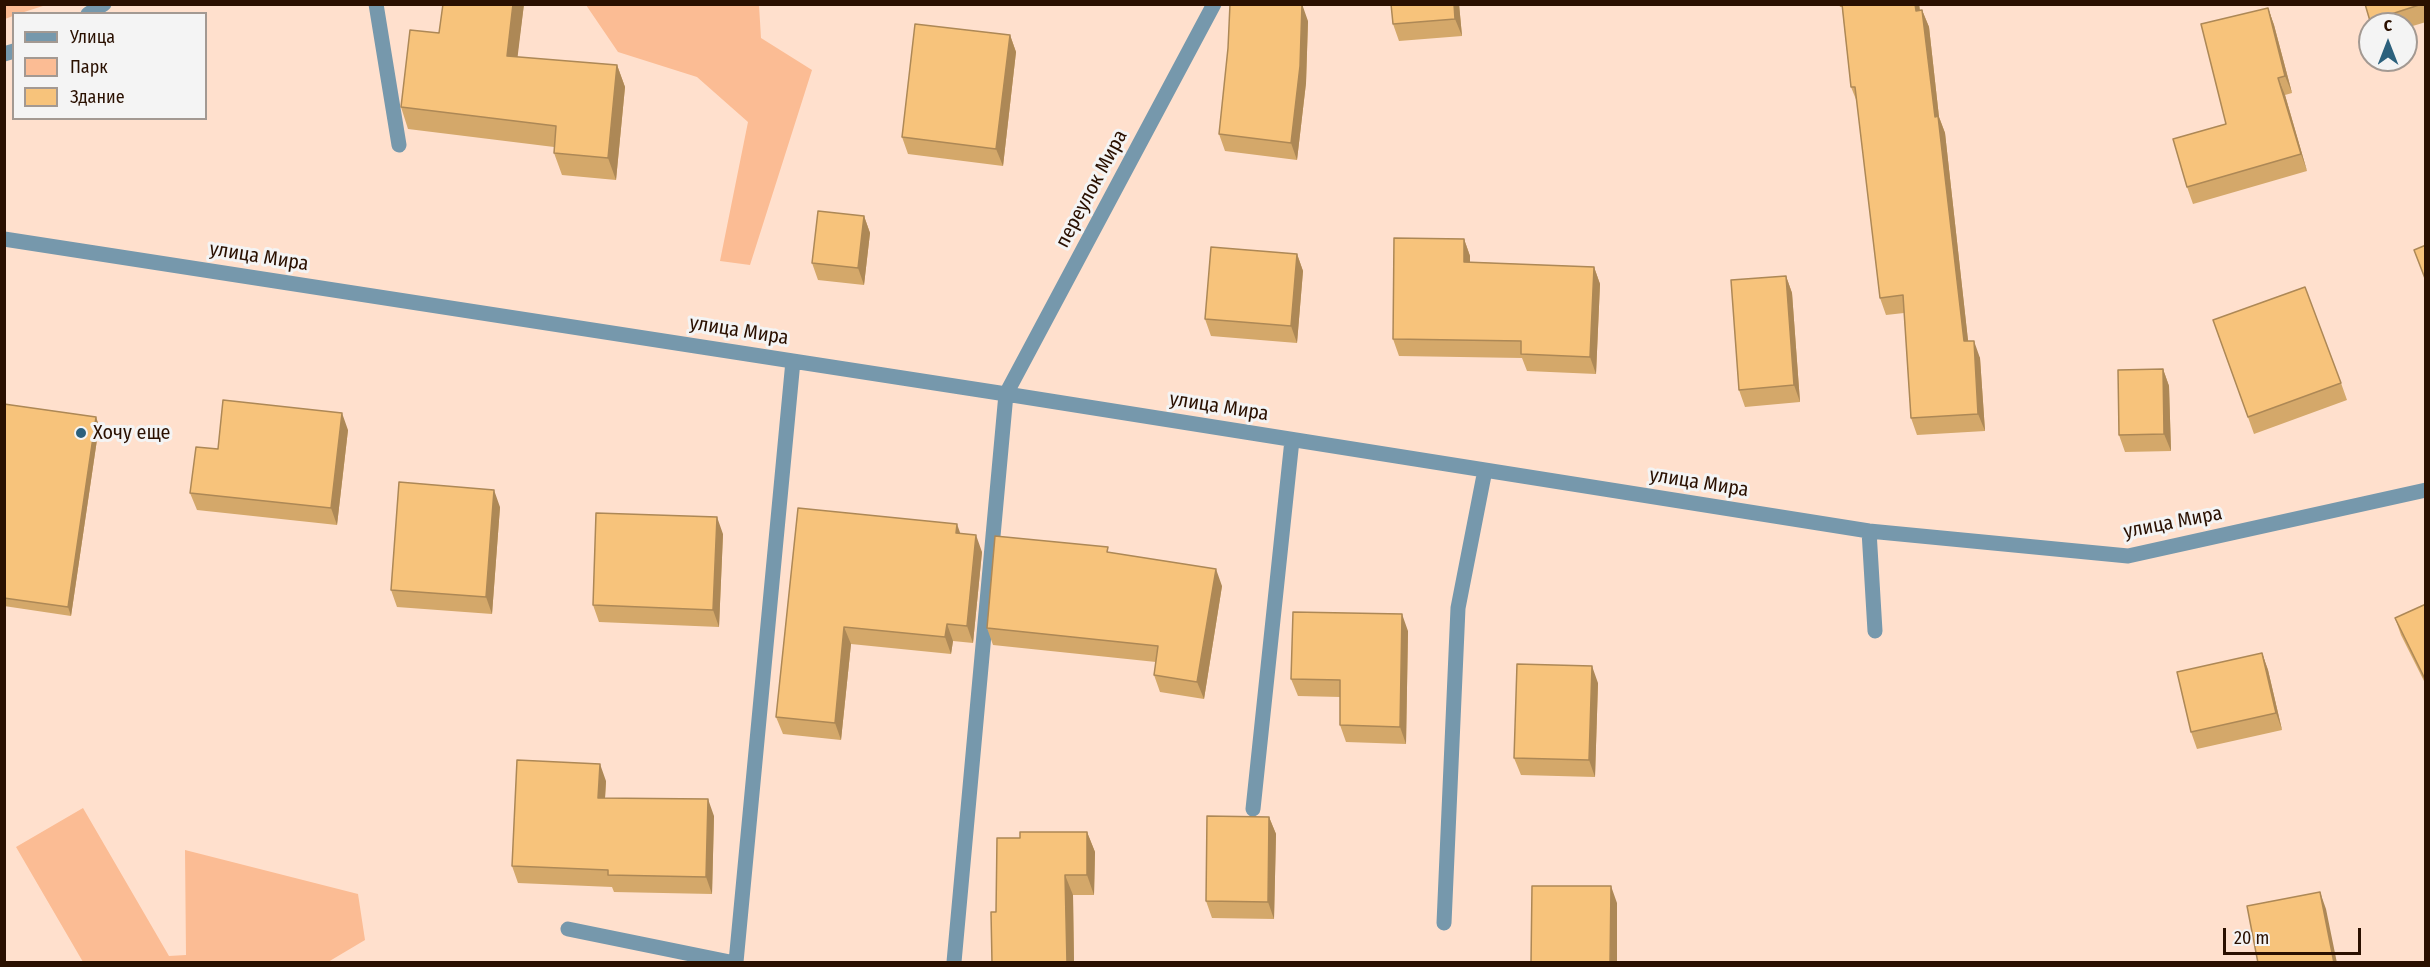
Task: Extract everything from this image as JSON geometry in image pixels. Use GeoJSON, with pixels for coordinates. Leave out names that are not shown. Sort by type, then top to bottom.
{"type":"FeatureCollection","features":[{"type":"Feature","properties":{"kind":"street"},"geometry":{"type":"LineString","coordinates":[[91,12],[104,4]]}},
{"type":"Feature","properties":{"kind":"street"},"geometry":{"type":"LineString","coordinates":[[376,4],[399,145]]}},
{"type":"Feature","properties":{"kind":"street","name":"переулок Мира"},"geometry":{"type":"LineString","coordinates":[[1006,394],[1214,4]]}},
{"type":"Feature","properties":{"kind":"street","name":"улица Мира"},"geometry":{"type":"LineString","coordinates":[[4,239],[1006,394],[1869,531],[2128,556],[2426,490]]}},
{"type":"Feature","properties":{"kind":"street"},"geometry":{"type":"LineString","coordinates":[[736,963],[792,361]]}},
{"type":"Feature","properties":{"kind":"street"},"geometry":{"type":"LineString","coordinates":[[954,963],[1006,394]]}},
{"type":"Feature","properties":{"kind":"street"},"geometry":{"type":"LineString","coordinates":[[1253,809],[1292,440]]}},
{"type":"Feature","properties":{"kind":"street"},"geometry":{"type":"LineString","coordinates":[[1444,923],[1458,608],[1485,470]]}},
{"type":"Feature","properties":{"kind":"street"},"geometry":{"type":"LineString","coordinates":[[1869,531],[1875,631]]}},
{"type":"Feature","properties":{"kind":"street"},"geometry":{"type":"LineString","coordinates":[[568,929],[730,963]]}},
{"type":"Feature","properties":{"kind":"green space"},"geometry":{"type":"Polygon","coordinates":[[[5,4],[46,5],[24,12],[12,12],[12,16],[5,19],[5,4]]]}},
{"type":"Feature","properties":{"kind":"green space"},"geometry":{"type":"Polygon","coordinates":[[[586,5],[759,5],[761,38],[812,70],[750,265],[720,261],[748,122],[697,77],[618,52],[586,5]]]}},
{"type":"Feature","properties":{"kind":"green space"},"geometry":{"type":"Polygon","coordinates":[[[83,808],[169,956],[186,955],[185,850],[358,894],[365,940],[328,962],[83,962],[16,847],[83,808]]]}},
{"type":"Feature","properties":{"kind":"building"},"geometry":{"type":"Polygon","coordinates":[[[443,4],[513,4],[507,56],[617,65],[608,158],[554,153],[556,126],[401,107],[410,30],[439,33],[443,4]]]}},
{"type":"Feature","properties":{"kind":"building"},"geometry":{"type":"Polygon","coordinates":[[[1230,4],[1302,4],[1300,66],[1291,143],[1219,134],[1230,4]]]}},
{"type":"Feature","properties":{"kind":"building"},"geometry":{"type":"Polygon","coordinates":[[[1391,4],[1454,4],[1455,19],[1393,24],[1391,4]]]}},
{"type":"Feature","properties":{"kind":"building"},"geometry":{"type":"Polygon","coordinates":[[[1842,4],[1915,4],[1916,11],[1922,10],[1935,117],[1938,116],[1964,341],[1974,341],[1978,414],[1911,418],[1903,295],[1880,298],[1855,87],[1851,87],[1842,4]]]}},
{"type":"Feature","properties":{"kind":"building"},"geometry":{"type":"Polygon","coordinates":[[[2365,4],[2422,4],[2398,12],[2367,12],[2365,4]]]}},
{"type":"Feature","properties":{"kind":"building"},"geometry":{"type":"Polygon","coordinates":[[[2268,8],[2285,76],[2278,78],[2301,154],[2187,187],[2173,139],[2226,124],[2201,24],[2268,8]]]}},
{"type":"Feature","properties":{"kind":"building"},"geometry":{"type":"Polygon","coordinates":[[[915,24],[1010,35],[996,149],[902,137],[915,24]]]}},
{"type":"Feature","properties":{"kind":"building"},"geometry":{"type":"Polygon","coordinates":[[[818,211],[864,216],[858,268],[812,263],[818,211]]]}},
{"type":"Feature","properties":{"kind":"building"},"geometry":{"type":"Polygon","coordinates":[[[1394,238],[1464,239],[1464,262],[1594,267],[1590,357],[1521,354],[1521,341],[1393,339],[1394,238]]]}},
{"type":"Feature","properties":{"kind":"building"},"geometry":{"type":"Polygon","coordinates":[[[2426,245],[2426,281],[2414,250],[2426,245]]]}},
{"type":"Feature","properties":{"kind":"building"},"geometry":{"type":"Polygon","coordinates":[[[1211,247],[1297,254],[1291,326],[1205,319],[1211,247]]]}},
{"type":"Feature","properties":{"kind":"building"},"geometry":{"type":"Polygon","coordinates":[[[1786,276],[1794,385],[1739,390],[1731,280],[1786,276]]]}},
{"type":"Feature","properties":{"kind":"building"},"geometry":{"type":"Polygon","coordinates":[[[2305,287],[2341,383],[2248,417],[2213,320],[2305,287]]]}},
{"type":"Feature","properties":{"kind":"building"},"geometry":{"type":"Polygon","coordinates":[[[2163,369],[2164,434],[2119,435],[2118,370],[2163,369]]]}},
{"type":"Feature","properties":{"kind":"building"},"geometry":{"type":"Polygon","coordinates":[[[223,400],[342,413],[331,508],[190,493],[196,447],[218,449],[223,400]]]}},
{"type":"Feature","properties":{"kind":"building"},"geometry":{"type":"Polygon","coordinates":[[[4,404],[96,417],[68,607],[4,598],[4,404]]]}},
{"type":"Feature","properties":{"kind":"building"},"geometry":{"type":"Polygon","coordinates":[[[399,482],[494,490],[486,597],[391,590],[399,482]]]}},
{"type":"Feature","properties":{"kind":"building"},"geometry":{"type":"Polygon","coordinates":[[[798,508],[957,524],[956,533],[976,535],[967,626],[947,624],[945,637],[844,627],[835,723],[776,717],[798,508]]]}},
{"type":"Feature","properties":{"kind":"building"},"geometry":{"type":"Polygon","coordinates":[[[596,513],[717,517],[713,610],[593,605],[596,513]]]}},
{"type":"Feature","properties":{"kind":"building"},"geometry":{"type":"Polygon","coordinates":[[[995,536],[1108,547],[1107,552],[1216,569],[1197,682],[1154,675],[1158,646],[987,628],[995,536]]]}},
{"type":"Feature","properties":{"kind":"building"},"geometry":{"type":"Polygon","coordinates":[[[2426,604],[2426,681],[2395,618],[2426,604]]]}},
{"type":"Feature","properties":{"kind":"building"},"geometry":{"type":"Polygon","coordinates":[[[1293,612],[1402,614],[1400,727],[1340,725],[1340,680],[1291,679],[1293,612]]]}},
{"type":"Feature","properties":{"kind":"building"},"geometry":{"type":"Polygon","coordinates":[[[2262,653],[2276,713],[2191,732],[2177,672],[2262,653]]]}},
{"type":"Feature","properties":{"kind":"building"},"geometry":{"type":"Polygon","coordinates":[[[1517,664],[1592,666],[1589,760],[1514,758],[1517,664]]]}},
{"type":"Feature","properties":{"kind":"building"},"geometry":{"type":"Polygon","coordinates":[[[517,760],[600,764],[598,798],[708,799],[706,877],[608,875],[608,870],[512,866],[517,760]]]}},
{"type":"Feature","properties":{"kind":"building"},"geometry":{"type":"Polygon","coordinates":[[[1207,816],[1269,817],[1268,902],[1206,901],[1207,816]]]}},
{"type":"Feature","properties":{"kind":"building"},"geometry":{"type":"Polygon","coordinates":[[[1020,832],[1087,832],[1087,875],[1065,875],[1067,963],[992,963],[991,912],[996,912],[997,838],[1020,838],[1020,832]]]}},
{"type":"Feature","properties":{"kind":"building"},"geometry":{"type":"Polygon","coordinates":[[[1532,886],[1611,886],[1610,963],[1531,963],[1532,886]]]}},
{"type":"Feature","properties":{"kind":"building"},"geometry":{"type":"Polygon","coordinates":[[[2320,892],[2334,963],[2258,963],[2247,906],[2320,892]]]}},
{"type":"Feature","properties":{"kind":"place","name":"Хочу еще"},"geometry":{"type":"Point","coordinates":[81,433]}}]}
